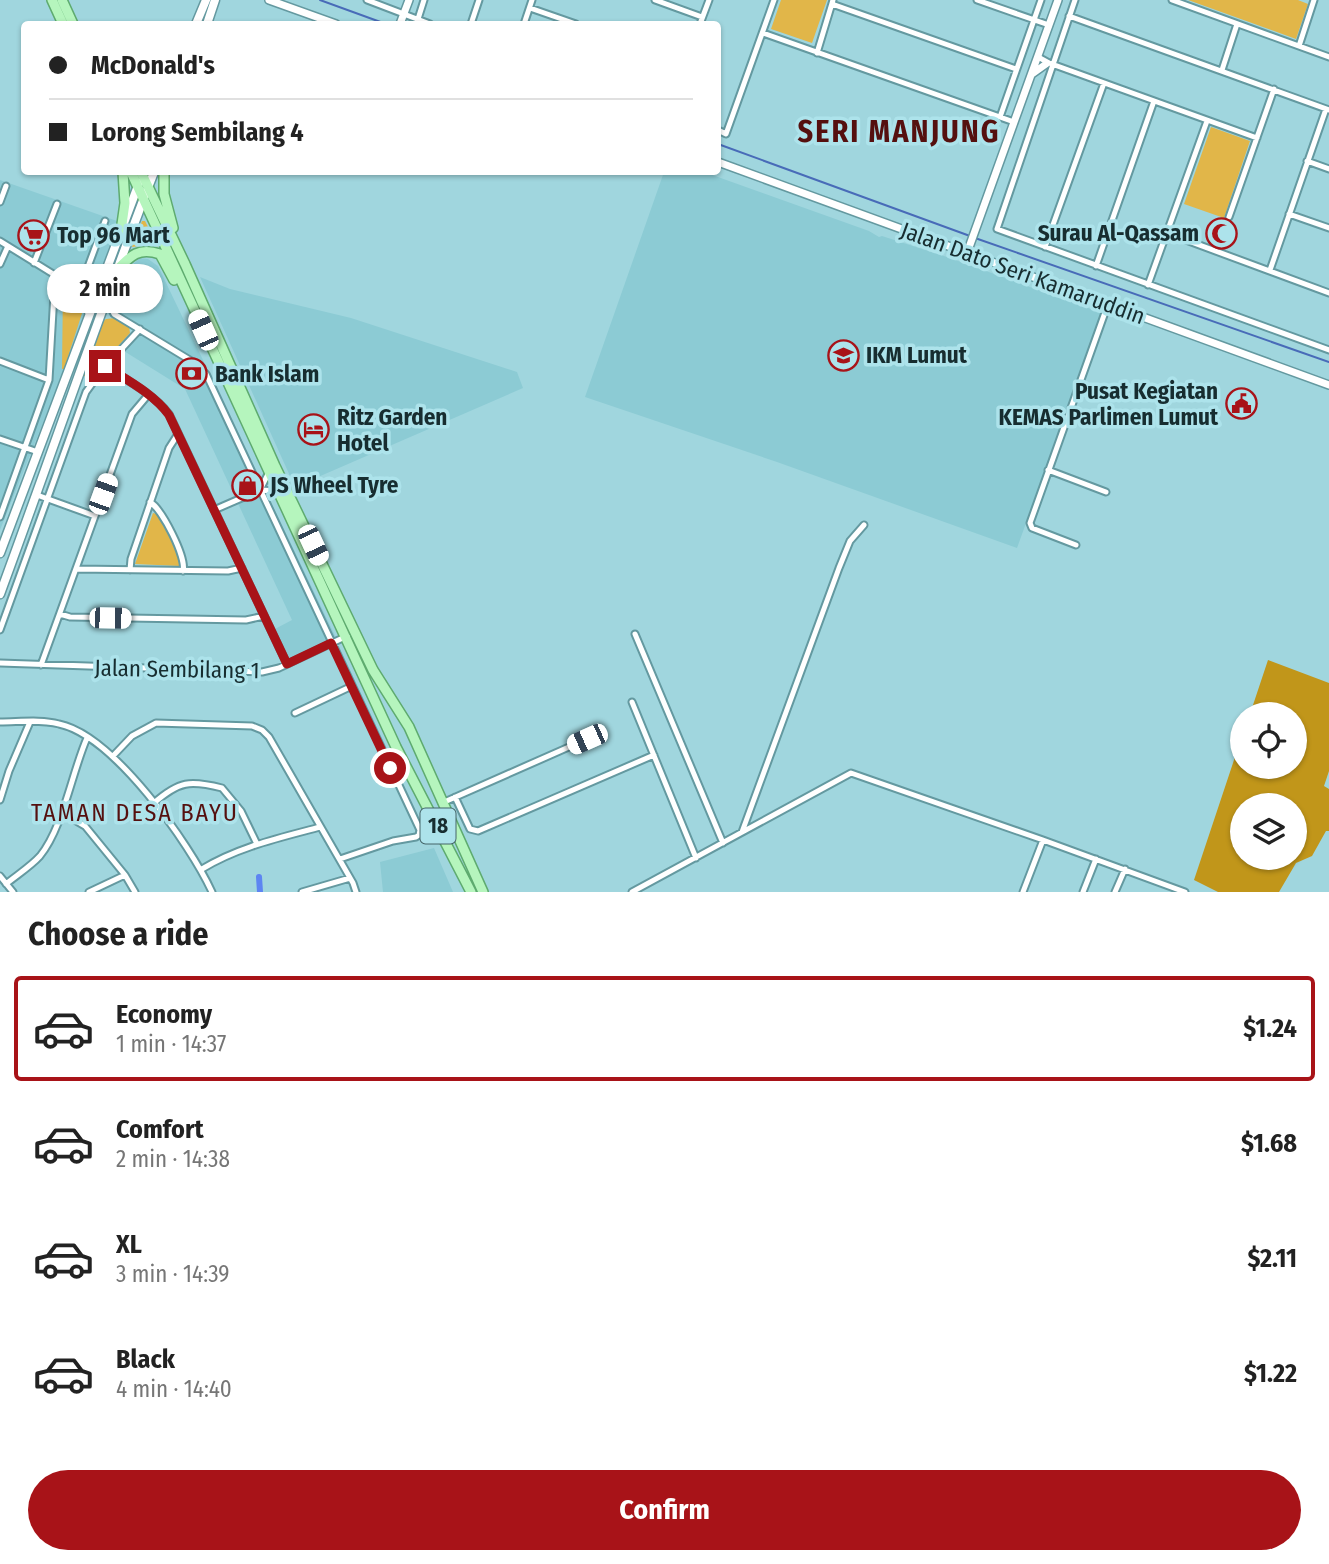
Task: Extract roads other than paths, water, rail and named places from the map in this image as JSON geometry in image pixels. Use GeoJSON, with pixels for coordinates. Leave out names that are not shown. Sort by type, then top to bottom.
{"type":"FeatureCollection","features":[{"type":"Feature","properties":{"kind":"main road"},"geometry":{"type":"LineString","coordinates":[[52,0],[62,21]]}},
{"type":"Feature","properties":{"kind":"main road"},"geometry":{"type":"LineString","coordinates":[[62,0],[72,21]]}},
{"type":"Feature","properties":{"kind":"main road"},"geometry":{"type":"LineString","coordinates":[[197,21],[206,0]]}},
{"type":"Feature","properties":{"kind":"main road"},"geometry":{"type":"LineString","coordinates":[[208,21],[215,0]]}},
{"type":"Feature","properties":{"kind":"main road"},"geometry":{"type":"LineString","coordinates":[[121,231],[125,203],[123,175]]}},
{"type":"Feature","properties":{"kind":"main road","name":"18"},"geometry":{"type":"LineString","coordinates":[[132,175],[404,761],[471,892]]}},
{"type":"Feature","properties":{"kind":"main road"},"geometry":{"type":"LineString","coordinates":[[0,554],[141,175]]}},
{"type":"Feature","properties":{"kind":"main road","name":"18"},"geometry":{"type":"LineString","coordinates":[[143,175],[275,466],[373,670],[404,719],[483,892]]}},
{"type":"Feature","properties":{"kind":"main road"},"geometry":{"type":"LineString","coordinates":[[0,594],[153,175]]}},
{"type":"Feature","properties":{"kind":"main road"},"geometry":{"type":"LineString","coordinates":[[164,175],[166,207],[185,264]]}},
{"type":"Feature","properties":{"kind":"main road"},"geometry":{"type":"LineString","coordinates":[[117,270],[138,251],[160,254],[203,330]]}},
{"type":"Feature","properties":{"kind":"main road"},"geometry":{"type":"LineString","coordinates":[[83,293],[94,293],[101,285]]}},
{"type":"Feature","properties":{"kind":"main road"},"geometry":{"type":"LineString","coordinates":[[83,293],[89,303],[89,318]]}},
{"type":"Feature","properties":{"kind":"main road"},"geometry":{"type":"LineString","coordinates":[[38,452],[50,448],[63,420]]}},
{"type":"Feature","properties":{"kind":"main road"},"geometry":{"type":"LineString","coordinates":[[388,727],[399,735],[405,727],[404,719]]}},
{"type":"Feature","properties":{"kind":"main road"},"geometry":{"type":"LineString","coordinates":[[404,761],[403,750],[407,745],[419,750]]}},
{"type":"Feature","properties":{"kind":"street"},"geometry":{"type":"LineString","coordinates":[[269,0],[328,21]]}},
{"type":"Feature","properties":{"kind":"street"},"geometry":{"type":"LineString","coordinates":[[367,0],[423,21]]}},
{"type":"Feature","properties":{"kind":"street"},"geometry":{"type":"LineString","coordinates":[[401,21],[409,0]]}},
{"type":"Feature","properties":{"kind":"street"},"geometry":{"type":"LineString","coordinates":[[418,19],[425,0]]}},
{"type":"Feature","properties":{"kind":"street"},"geometry":{"type":"LineString","coordinates":[[472,21],[479,0]]}},
{"type":"Feature","properties":{"kind":"street"},"geometry":{"type":"LineString","coordinates":[[525,21],[533,0]]}},
{"type":"Feature","properties":{"kind":"street"},"geometry":{"type":"LineString","coordinates":[[654,0],[702,17]]}},
{"type":"Feature","properties":{"kind":"street"},"geometry":{"type":"LineString","coordinates":[[701,21],[709,0]]}},
{"type":"Feature","properties":{"kind":"street"},"geometry":{"type":"LineString","coordinates":[[721,132],[726,134],[774,0]]}},
{"type":"Feature","properties":{"kind":"street"},"geometry":{"type":"LineString","coordinates":[[976,0],[1049,25]]}},
{"type":"Feature","properties":{"kind":"street"},"geometry":{"type":"LineString","coordinates":[[1000,117],[1041,0]]}},
{"type":"Feature","properties":{"kind":"street"},"geometry":{"type":"LineString","coordinates":[[1045,62],[1042,47],[1058,0]]}},
{"type":"Feature","properties":{"kind":"street"},"geometry":{"type":"LineString","coordinates":[[1075,0],[1045,62],[997,226],[999,230],[1329,350]]}},
{"type":"Feature","properties":{"kind":"street"},"geometry":{"type":"LineString","coordinates":[[1172,0],[1329,57]]}},
{"type":"Feature","properties":{"kind":"street"},"geometry":{"type":"LineString","coordinates":[[1299,46],[1312,0]]}},
{"type":"Feature","properties":{"kind":"street"},"geometry":{"type":"LineString","coordinates":[[817,53],[832,2],[1016,69]]}},
{"type":"Feature","properties":{"kind":"street"},"geometry":{"type":"LineString","coordinates":[[530,8],[567,21]]}},
{"type":"Feature","properties":{"kind":"street"},"geometry":{"type":"LineString","coordinates":[[1069,16],[1327,110],[1270,270]]}},
{"type":"Feature","properties":{"kind":"street"},"geometry":{"type":"LineString","coordinates":[[1223,70],[1237,24]]}},
{"type":"Feature","properties":{"kind":"street"},"geometry":{"type":"LineString","coordinates":[[763,33],[1014,122]]}},
{"type":"Feature","properties":{"kind":"street"},"geometry":{"type":"LineString","coordinates":[[967,253],[1031,75],[1045,62]]}},
{"type":"Feature","properties":{"kind":"street"},"geometry":{"type":"LineString","coordinates":[[1045,62],[1257,138]]}},
{"type":"Feature","properties":{"kind":"street"},"geometry":{"type":"LineString","coordinates":[[1045,247],[1104,83]]}},
{"type":"Feature","properties":{"kind":"street"},"geometry":{"type":"LineString","coordinates":[[1229,217],[1274,89]]}},
{"type":"Feature","properties":{"kind":"street"},"geometry":{"type":"LineString","coordinates":[[1096,266],[1154,102]]}},
{"type":"Feature","properties":{"kind":"street"},"geometry":{"type":"LineString","coordinates":[[1148,285],[1207,121]]}},
{"type":"Feature","properties":{"kind":"street"},"geometry":{"type":"LineString","coordinates":[[1307,161],[1329,169]]}},
{"type":"Feature","properties":{"kind":"street","name":"Jalan Dato Seri Kamaruddin"},"geometry":{"type":"LineString","coordinates":[[721,163],[1329,385]]}},
{"type":"Feature","properties":{"kind":"street"},"geometry":{"type":"LineString","coordinates":[[0,202],[6,186]]}},
{"type":"Feature","properties":{"kind":"street"},"geometry":{"type":"LineString","coordinates":[[34,262],[57,204]]}},
{"type":"Feature","properties":{"kind":"street"},"geometry":{"type":"LineString","coordinates":[[1289,214],[1329,228]]}},
{"type":"Feature","properties":{"kind":"street"},"geometry":{"type":"LineString","coordinates":[[0,241],[83,293],[105,221]]}},
{"type":"Feature","properties":{"kind":"street"},"geometry":{"type":"LineString","coordinates":[[1167,233],[1329,293]]}},
{"type":"Feature","properties":{"kind":"street"},"geometry":{"type":"LineString","coordinates":[[0,264],[8,246]]}},
{"type":"Feature","properties":{"kind":"street"},"geometry":{"type":"LineString","coordinates":[[0,517],[49,380],[55,275]]}},
{"type":"Feature","properties":{"kind":"street"},"geometry":{"type":"LineString","coordinates":[[106,298],[114,314],[202,369],[420,830],[416,837],[393,841],[340,859]]}},
{"type":"Feature","properties":{"kind":"street"},"geometry":{"type":"LineString","coordinates":[[1076,545],[1030,526],[1108,304]]}},
{"type":"Feature","properties":{"kind":"street"},"geometry":{"type":"LineString","coordinates":[[99,317],[114,314]]}},
{"type":"Feature","properties":{"kind":"street"},"geometry":{"type":"LineString","coordinates":[[0,630],[86,392],[105,366],[140,330]]}},
{"type":"Feature","properties":{"kind":"street"},"geometry":{"type":"LineString","coordinates":[[0,361],[49,380]]}},
{"type":"Feature","properties":{"kind":"street"},"geometry":{"type":"LineString","coordinates":[[105,366],[163,406],[287,664]]}},
{"type":"Feature","properties":{"kind":"street"},"geometry":{"type":"LineString","coordinates":[[41,665],[132,414],[148,395]]}},
{"type":"Feature","properties":{"kind":"street"},"geometry":{"type":"LineString","coordinates":[[130,570],[131,559],[169,448],[178,434]]}},
{"type":"Feature","properties":{"kind":"street"},"geometry":{"type":"LineString","coordinates":[[0,439],[38,452]]}},
{"type":"Feature","properties":{"kind":"street"},"geometry":{"type":"LineString","coordinates":[[1048,470],[1106,492]]}},
{"type":"Feature","properties":{"kind":"street"},"geometry":{"type":"LineString","coordinates":[[260,490],[269,472]]}},
{"type":"Feature","properties":{"kind":"street"},"geometry":{"type":"LineString","coordinates":[[215,510],[260,490],[278,491]]}},
{"type":"Feature","properties":{"kind":"street"},"geometry":{"type":"LineString","coordinates":[[37,495],[96,516]]}},
{"type":"Feature","properties":{"kind":"street"},"geometry":{"type":"LineString","coordinates":[[150,502],[156,505],[162,515],[184,560],[183,571]]}},
{"type":"Feature","properties":{"kind":"street"},"geometry":{"type":"LineString","coordinates":[[742,832],[839,568],[850,541],[864,525]]}},
{"type":"Feature","properties":{"kind":"street"},"geometry":{"type":"LineString","coordinates":[[77,569],[228,571],[242,568]]}},
{"type":"Feature","properties":{"kind":"street"},"geometry":{"type":"LineString","coordinates":[[60,614],[70,617],[229,621],[246,621],[264,616]]}},
{"type":"Feature","properties":{"kind":"street"},"geometry":{"type":"LineString","coordinates":[[635,634],[723,843]]}},
{"type":"Feature","properties":{"kind":"street","name":"Jalan Sembilang 1"},"geometry":{"type":"LineString","coordinates":[[0,663],[262,672],[271,671],[347,636]]}},
{"type":"Feature","properties":{"kind":"street"},"geometry":{"type":"LineString","coordinates":[[295,713],[352,686]]}},
{"type":"Feature","properties":{"kind":"street"},"geometry":{"type":"LineString","coordinates":[[632,702],[696,858]]}},
{"type":"Feature","properties":{"kind":"street"},"geometry":{"type":"LineString","coordinates":[[0,722],[59,724],[71,728],[113,756],[182,839],[202,869],[212,892]]}},
{"type":"Feature","properties":{"kind":"street"},"geometry":{"type":"LineString","coordinates":[[0,800],[30,722]]}},
{"type":"Feature","properties":{"kind":"street"},"geometry":{"type":"LineString","coordinates":[[113,756],[132,736],[156,723],[252,726],[262,730],[269,737],[340,859],[356,892]]}},
{"type":"Feature","properties":{"kind":"street"},"geometry":{"type":"LineString","coordinates":[[6,884],[39,857],[61,812],[86,738]]}},
{"type":"Feature","properties":{"kind":"street"},"geometry":{"type":"LineString","coordinates":[[442,803],[587,739]]}},
{"type":"Feature","properties":{"kind":"street"},"geometry":{"type":"LineString","coordinates":[[455,797],[470,829],[478,831],[654,755]]}},
{"type":"Feature","properties":{"kind":"street"},"geometry":{"type":"LineString","coordinates":[[0,769],[9,771]]}},
{"type":"Feature","properties":{"kind":"street"},"geometry":{"type":"LineString","coordinates":[[632,892],[851,773],[1185,892]]}},
{"type":"Feature","properties":{"kind":"street"},"geometry":{"type":"LineString","coordinates":[[154,803],[178,785],[186,783],[222,788],[241,811],[257,844]]}},
{"type":"Feature","properties":{"kind":"street"},"geometry":{"type":"LineString","coordinates":[[61,812],[85,826],[125,875],[135,892]]}},
{"type":"Feature","properties":{"kind":"street"},"geometry":{"type":"LineString","coordinates":[[420,830],[437,824]]}},
{"type":"Feature","properties":{"kind":"street"},"geometry":{"type":"LineString","coordinates":[[202,869],[222,857],[257,844],[320,827]]}},
{"type":"Feature","properties":{"kind":"street"},"geometry":{"type":"LineString","coordinates":[[1023,892],[1044,840]]}},
{"type":"Feature","properties":{"kind":"street"},"geometry":{"type":"LineString","coordinates":[[1083,892],[1096,859]]}},
{"type":"Feature","properties":{"kind":"street"},"geometry":{"type":"LineString","coordinates":[[1115,892],[1125,869]]}},
{"type":"Feature","properties":{"kind":"street"},"geometry":{"type":"LineString","coordinates":[[89,892],[125,875]]}},
{"type":"Feature","properties":{"kind":"street"},"geometry":{"type":"LineString","coordinates":[[0,876],[13,892]]}},
{"type":"Feature","properties":{"kind":"street"},"geometry":{"type":"LineString","coordinates":[[302,892],[350,878]]}},
{"type":"Feature","properties":{"kind":"street"},"geometry":{"type":"LineString","coordinates":[[1162,892],[1164,885]]}},
{"type":"Feature","properties":{"kind":"waterway"},"geometry":{"type":"LineString","coordinates":[[320,0],[378,21]]}},
{"type":"Feature","properties":{"kind":"waterway"},"geometry":{"type":"LineString","coordinates":[[721,145],[970,236]]}},
{"type":"Feature","properties":{"kind":"waterway"},"geometry":{"type":"LineString","coordinates":[[975,238],[1329,362]]}},
{"type":"Feature","properties":{"kind":"waterway"},"geometry":{"type":"LineString","coordinates":[[259,877],[260,892]]}},
{"type":"Feature","properties":{"kind":"place","name":"Surau Al-Qassam"},"geometry":{"type":"Point","coordinates":[1222,233]}},
{"type":"Feature","properties":{"kind":"place","name":"Top 96 Mart"},"geometry":{"type":"Point","coordinates":[34,235]}},
{"type":"Feature","properties":{"kind":"place","name":"IKM Lumut"},"geometry":{"type":"Point","coordinates":[843,355]}},
{"type":"Feature","properties":{"kind":"place","name":"Bank Islam"},"geometry":{"type":"Point","coordinates":[192,374]}},
{"type":"Feature","properties":{"kind":"place","name":"Pusat Kegiatan KEMAS Parlimen Lumut"},"geometry":{"type":"Point","coordinates":[1241,404]}},
{"type":"Feature","properties":{"kind":"place","name":"Ritz Garden Hotel"},"geometry":{"type":"Point","coordinates":[314,430]}},
{"type":"Feature","properties":{"kind":"place","name":"JS Wheel Tyre"},"geometry":{"type":"Point","coordinates":[247,485]}},
{"type":"Feature","properties":{"kind":"district","name":"SERI MANJUNG"},"geometry":{"type":"Point","coordinates":[899,132]}},
{"type":"Feature","properties":{"kind":"district","name":"TAMAN DESA BAYU"},"geometry":{"type":"Point","coordinates":[135,813]}}]}
